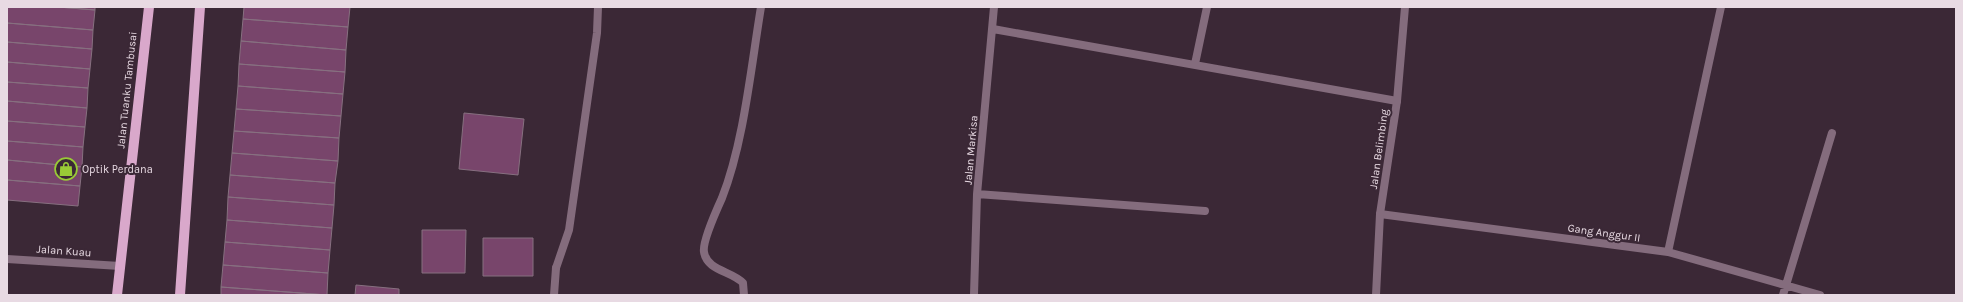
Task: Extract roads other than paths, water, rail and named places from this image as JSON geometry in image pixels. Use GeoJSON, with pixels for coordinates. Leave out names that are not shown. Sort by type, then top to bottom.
{"type":"FeatureCollection","features":[{"type":"Feature","properties":{"kind":"main road","name":"Jalan Tuanku Tambusai"},"geometry":{"type":"LineString","coordinates":[[117,295],[149,7]]}},
{"type":"Feature","properties":{"kind":"main road"},"geometry":{"type":"LineString","coordinates":[[180,295],[200,7]]}},
{"type":"Feature","properties":{"kind":"street"},"geometry":{"type":"LineString","coordinates":[[554,295],[556,268],[570,230],[597,33],[598,7]]}},
{"type":"Feature","properties":{"kind":"street"},"geometry":{"type":"LineString","coordinates":[[744,295],[743,283],[735,276],[714,267],[707,261],[703,252],[708,232],[729,180],[741,124],[761,7]]}},
{"type":"Feature","properties":{"kind":"street","name":"Jalan Markisa"},"geometry":{"type":"LineString","coordinates":[[974,295],[977,194],[994,7]]}},
{"type":"Feature","properties":{"kind":"street"},"geometry":{"type":"LineString","coordinates":[[1195,64],[1207,7]]}},
{"type":"Feature","properties":{"kind":"street","name":"Jalan Belimbing"},"geometry":{"type":"LineString","coordinates":[[1376,295],[1380,214],[1397,101],[1405,7]]}},
{"type":"Feature","properties":{"kind":"street"},"geometry":{"type":"LineString","coordinates":[[1668,252],[1721,7]]}},
{"type":"Feature","properties":{"kind":"street"},"geometry":{"type":"LineString","coordinates":[[993,29],[1397,101]]}},
{"type":"Feature","properties":{"kind":"street"},"geometry":{"type":"LineString","coordinates":[[1783,295],[1787,286],[1832,133]]}},
{"type":"Feature","properties":{"kind":"street"},"geometry":{"type":"LineString","coordinates":[[977,194],[1205,211]]}},
{"type":"Feature","properties":{"kind":"street","name":"Gang Anggur II"},"geometry":{"type":"LineString","coordinates":[[1380,214],[1668,252],[1820,295]]}},
{"type":"Feature","properties":{"kind":"street","name":"Jalan Kuau"},"geometry":{"type":"LineString","coordinates":[[7,259],[120,266]]}},
{"type":"Feature","properties":{"kind":"place","name":"Optik Perdana"},"geometry":{"type":"Point","coordinates":[66,169]}}]}
